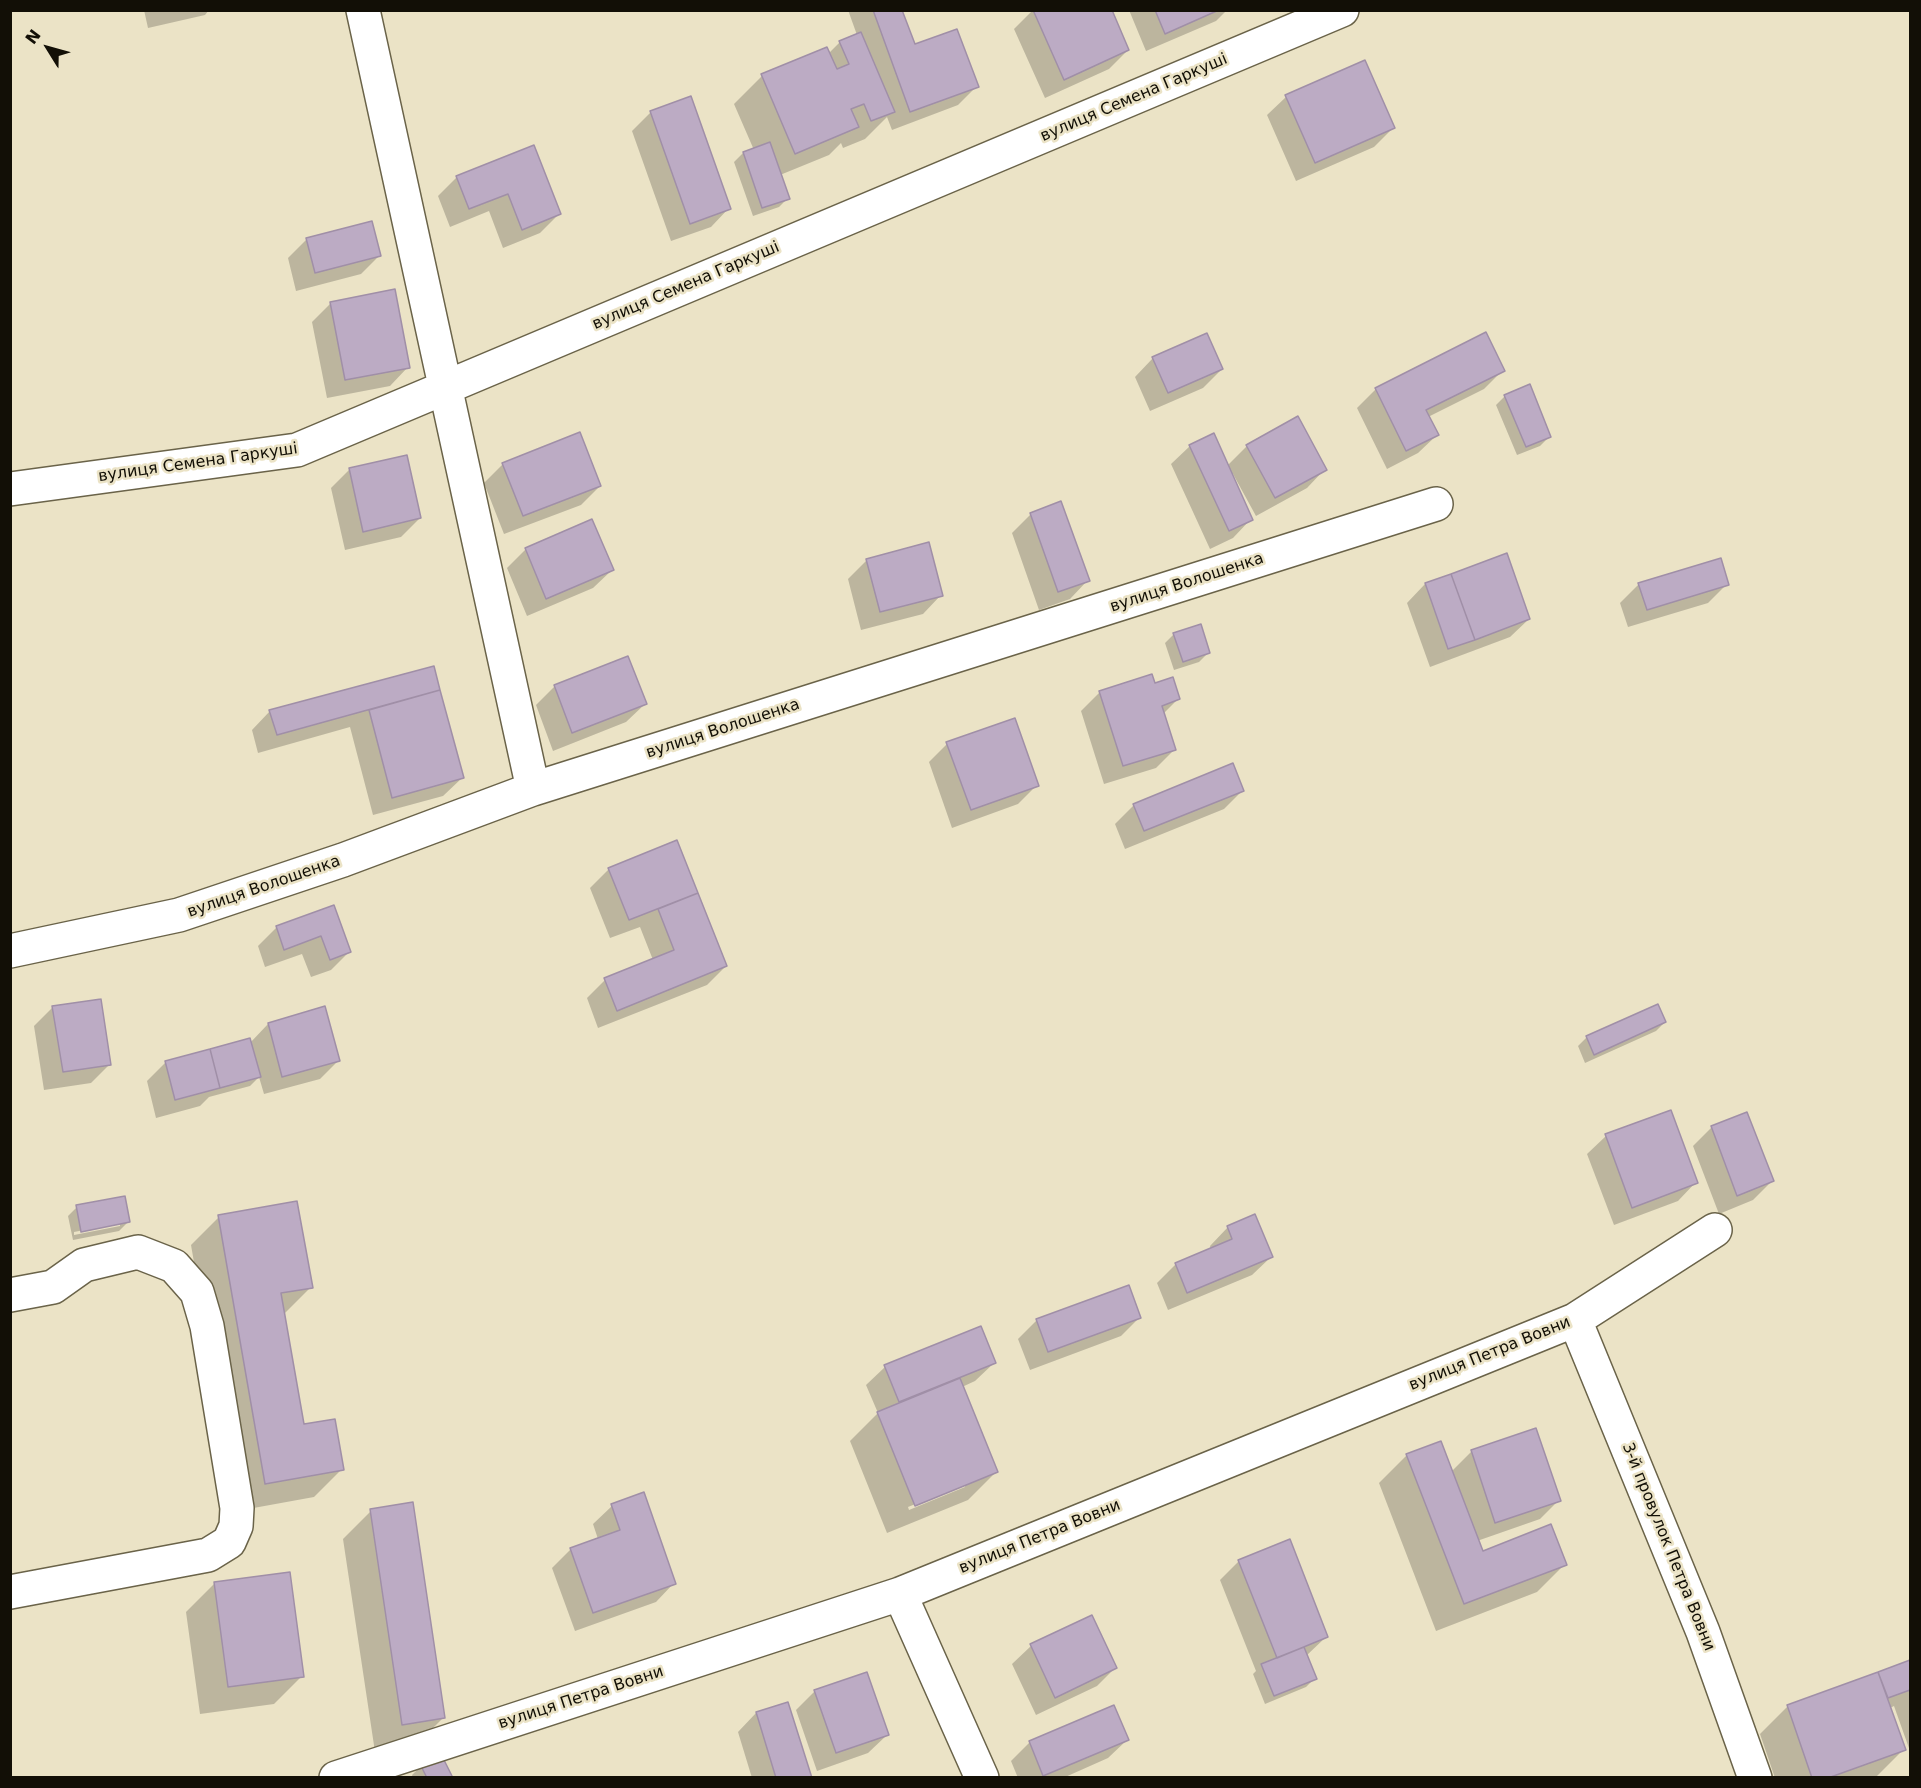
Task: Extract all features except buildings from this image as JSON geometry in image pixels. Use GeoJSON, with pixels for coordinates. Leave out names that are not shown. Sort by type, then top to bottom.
{"type":"FeatureCollection","features":[{"type":"Feature","properties":{"kind":"street"},"geometry":{"type":"LineString","coordinates":[[363,10],[533,789]]}},
{"type":"Feature","properties":{"kind":"street","name":"вулиця Семена Гаркуші"},"geometry":{"type":"LineString","coordinates":[[10,489],[297,450],[1342,10]]}},
{"type":"Feature","properties":{"kind":"street","name":"вулиця Волошенка"},"geometry":{"type":"LineString","coordinates":[[10,951],[179,915],[344,860],[533,789],[1436,504]]}},
{"type":"Feature","properties":{"kind":"street","name":"вулиця Петра Вовни"},"geometry":{"type":"LineString","coordinates":[[336,1778],[900,1594],[1575,1320],[1714,1230]]}},
{"type":"Feature","properties":{"kind":"street"},"geometry":{"type":"LineString","coordinates":[[10,1295],[53,1287],[84,1265],[138,1252],[174,1266],[197,1292],[207,1326],[237,1508],[236,1526],[229,1542],[208,1555],[10,1592]]}},
{"type":"Feature","properties":{"kind":"street","name":"3-й провулок Петра Вовни"},"geometry":{"type":"LineString","coordinates":[[1575,1320],[1703,1632],[1755,1778]]}},
{"type":"Feature","properties":{"kind":"street"},"geometry":{"type":"LineString","coordinates":[[900,1594],[982,1778]]}}]}
